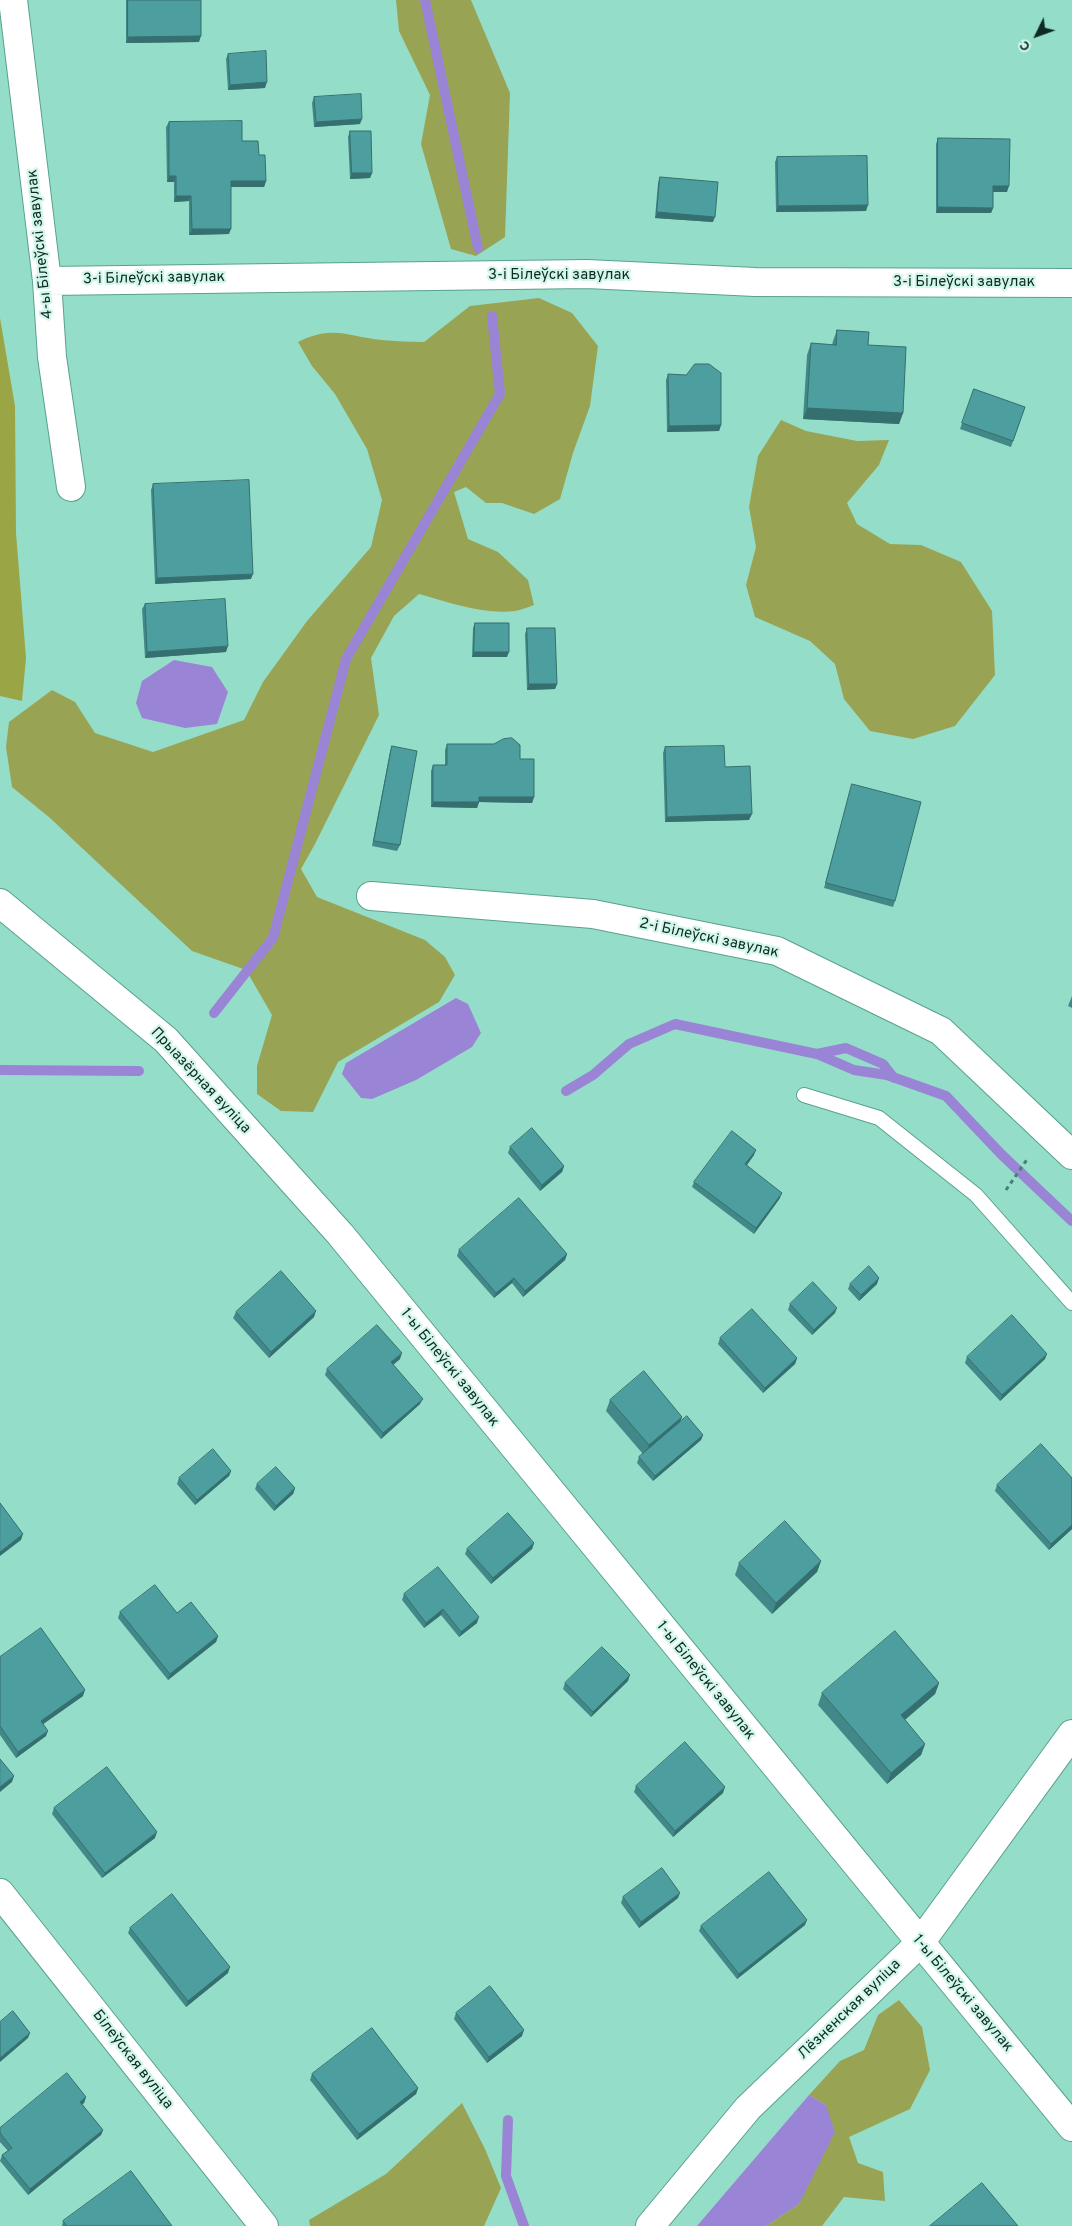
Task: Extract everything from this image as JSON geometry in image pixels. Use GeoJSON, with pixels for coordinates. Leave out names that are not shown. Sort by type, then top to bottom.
{"type":"FeatureCollection","features":[{"type":"Feature","properties":{"kind":"street","name":"4-ы Білеўскі завулак"},"geometry":{"type":"LineString","coordinates":[[13,0],[47,281],[52,357],[71,487]]}},
{"type":"Feature","properties":{"kind":"street","name":"3-і Білеўскі завулак"},"geometry":{"type":"LineString","coordinates":[[47,281],[587,274],[755,282],[1072,283]]}},
{"type":"Feature","properties":{"kind":"street","name":"2-і Білеўскі завулак"},"geometry":{"type":"LineString","coordinates":[[371,896],[593,914],[777,951],[941,1031],[1072,1155]]}},
{"type":"Feature","properties":{"kind":"street","name":"Прыазёрная вуліца"},"geometry":{"type":"LineString","coordinates":[[0,904],[166,1040],[340,1234]]}},
{"type":"Feature","properties":{"kind":"street","name":"1-ы Білеўскі завулак"},"geometry":{"type":"LineString","coordinates":[[340,1234],[1072,2127]]}},
{"type":"Feature","properties":{"kind":"street","name":"Лёзненская вуліца"},"geometry":{"type":"LineString","coordinates":[[650,2226],[748,2108],[920,1943],[1072,1734]]}},
{"type":"Feature","properties":{"kind":"street","name":"Білеўская вуліца"},"geometry":{"type":"LineString","coordinates":[[0,1894],[264,2226]]}},
{"type":"Feature","properties":{"kind":"lane"},"geometry":{"type":"LineString","coordinates":[[804,1095],[879,1118],[976,1195],[1072,1303]]}},
{"type":"Feature","properties":{"kind":"path"},"geometry":{"type":"LineString","coordinates":[[1011,1183],[1027,1160]]}},
{"type":"Feature","properties":{"kind":"green space"},"geometry":{"type":"Polygon","coordinates":[[[396,0],[471,0],[510,93],[505,237],[476,256],[451,249],[421,144],[430,95],[399,31],[396,0]]]}},
{"type":"Feature","properties":{"kind":"green space"},"geometry":{"type":"Polygon","coordinates":[[[539,298],[572,313],[598,346],[590,406],[573,453],[560,499],[534,514],[502,503],[486,503],[466,487],[454,492],[468,539],[498,552],[528,580],[534,605],[515,611],[491,611],[466,607],[419,594],[394,616],[371,658],[379,715],[301,869],[317,897],[425,940],[445,957],[455,975],[439,1002],[338,1062],[313,1112],[281,1111],[257,1094],[257,1066],[272,1015],[246,970],[192,951],[50,818],[12,787],[6,747],[9,722],[52,690],[75,702],[95,733],[153,752],[244,720],[263,682],[307,621],[371,547],[382,500],[367,449],[335,394],[312,366],[298,342],[321,334],[340,333],[381,340],[424,342],[470,306],[539,298]]]}},
{"type":"Feature","properties":{"kind":"green space"},"geometry":{"type":"Polygon","coordinates":[[[0,318],[15,406],[16,533],[26,658],[22,701],[0,696],[0,318]]]}},
{"type":"Feature","properties":{"kind":"green space"},"geometry":{"type":"Polygon","coordinates":[[[781,420],[806,431],[857,441],[889,440],[879,465],[847,503],[857,524],[890,544],[921,545],[961,562],[992,611],[995,675],[955,726],[913,739],[870,731],[844,699],[835,664],[810,641],[755,617],[746,585],[756,547],[749,507],[758,456],[781,420]]]}},
{"type":"Feature","properties":{"kind":"green space"},"geometry":{"type":"Polygon","coordinates":[[[899,2000],[922,2027],[930,2070],[910,2109],[849,2137],[858,2163],[883,2172],[885,2201],[844,2197],[822,2226],[766,2226],[799,2204],[826,2105],[809,2095],[840,2061],[864,2050],[878,2015],[899,2000]]]}},
{"type":"Feature","properties":{"kind":"green space"},"geometry":{"type":"Polygon","coordinates":[[[462,2103],[485,2149],[501,2188],[484,2226],[310,2226],[309,2220],[386,2174],[462,2103]]]}},
{"type":"Feature","properties":{"kind":"shaded area"},"geometry":{"type":"Polygon","coordinates":[[[174,660],[212,667],[228,692],[217,724],[185,728],[142,718],[136,703],[142,681],[174,660]]]}},
{"type":"Feature","properties":{"kind":"shaded area"},"geometry":{"type":"Polygon","coordinates":[[[456,998],[468,1004],[481,1033],[472,1047],[416,1080],[372,1099],[361,1098],[342,1074],[346,1063],[456,998]]]}},
{"type":"Feature","properties":{"kind":"shaded area"},"geometry":{"type":"Polygon","coordinates":[[[809,2095],[826,2105],[835,2132],[799,2204],[766,2226],[697,2226],[809,2095]]]}},
{"type":"Feature","properties":{"kind":"building"},"geometry":{"type":"Polygon","coordinates":[[[128,0],[201,0],[201,36],[128,37],[128,0]]]}},
{"type":"Feature","properties":{"kind":"building"},"geometry":{"type":"Polygon","coordinates":[[[266,51],[267,82],[230,85],[228,54],[266,51]]]}},
{"type":"Feature","properties":{"kind":"building"},"geometry":{"type":"Polygon","coordinates":[[[361,94],[362,119],[316,122],[314,97],[361,94]]]}},
{"type":"Feature","properties":{"kind":"building"},"geometry":{"type":"Polygon","coordinates":[[[242,121],[242,141],[258,141],[259,155],[265,155],[266,181],[231,181],[231,229],[192,229],[191,196],[176,196],[176,176],[169,176],[169,122],[242,121]]]}},
{"type":"Feature","properties":{"kind":"building"},"geometry":{"type":"Polygon","coordinates":[[[350,131],[371,131],[372,173],[352,173],[350,131]]]}},
{"type":"Feature","properties":{"kind":"building"},"geometry":{"type":"Polygon","coordinates":[[[938,138],[1010,139],[1009,186],[993,186],[993,208],[938,207],[938,138]]]}},
{"type":"Feature","properties":{"kind":"building"},"geometry":{"type":"Polygon","coordinates":[[[867,156],[868,205],[778,206],[777,157],[867,156]]]}},
{"type":"Feature","properties":{"kind":"building"},"geometry":{"type":"Polygon","coordinates":[[[660,177],[718,182],[715,217],[657,212],[660,177]]]}},
{"type":"Feature","properties":{"kind":"building"},"geometry":{"type":"Polygon","coordinates":[[[837,330],[869,332],[868,345],[906,347],[903,413],[807,408],[811,343],[836,345],[837,330]]]}},
{"type":"Feature","properties":{"kind":"building"},"geometry":{"type":"Polygon","coordinates":[[[695,364],[709,364],[721,373],[721,425],[669,426],[668,374],[686,375],[695,364]]]}},
{"type":"Feature","properties":{"kind":"building"},"geometry":{"type":"Polygon","coordinates":[[[974,389],[1025,407],[1013,441],[962,423],[974,389]]]}},
{"type":"Feature","properties":{"kind":"building"},"geometry":{"type":"Polygon","coordinates":[[[249,480],[253,574],[157,578],[153,484],[249,480]]]}},
{"type":"Feature","properties":{"kind":"building"},"geometry":{"type":"Polygon","coordinates":[[[225,599],[228,646],[147,652],[145,604],[225,599]]]}},
{"type":"Feature","properties":{"kind":"building"},"geometry":{"type":"Polygon","coordinates":[[[475,623],[509,623],[509,652],[474,652],[475,623]]]}},
{"type":"Feature","properties":{"kind":"building"},"geometry":{"type":"Polygon","coordinates":[[[527,628],[555,628],[557,684],[529,684],[527,628]]]}},
{"type":"Feature","properties":{"kind":"building"},"geometry":{"type":"Polygon","coordinates":[[[512,738],[520,745],[520,759],[534,759],[534,797],[479,797],[479,802],[433,802],[433,765],[447,765],[447,744],[494,744],[503,739],[512,738]]]}},
{"type":"Feature","properties":{"kind":"building"},"geometry":{"type":"Polygon","coordinates":[[[392,746],[417,751],[400,845],[374,841],[392,746]]]}},
{"type":"Feature","properties":{"kind":"building"},"geometry":{"type":"Polygon","coordinates":[[[724,746],[725,767],[750,766],[752,814],[667,817],[665,747],[724,746]]]}},
{"type":"Feature","properties":{"kind":"building"},"geometry":{"type":"Polygon","coordinates":[[[852,784],[921,802],[895,901],[826,883],[852,784]]]}},
{"type":"Feature","properties":{"kind":"building"},"geometry":{"type":"Polygon","coordinates":[[[532,1128],[564,1166],[542,1185],[510,1147],[532,1128]]]}},
{"type":"Feature","properties":{"kind":"building"},"geometry":{"type":"Polygon","coordinates":[[[732,1131],[756,1150],[745,1164],[782,1193],[756,1228],[694,1182],[732,1131]]]}},
{"type":"Feature","properties":{"kind":"building"},"geometry":{"type":"Polygon","coordinates":[[[519,1198],[567,1254],[525,1291],[514,1278],[496,1293],[459,1250],[519,1198]]]}},
{"type":"Feature","properties":{"kind":"building"},"geometry":{"type":"Polygon","coordinates":[[[869,1266],[879,1278],[861,1295],[850,1284],[869,1266]]]}},
{"type":"Feature","properties":{"kind":"building"},"geometry":{"type":"Polygon","coordinates":[[[281,1271],[316,1311],[271,1352],[236,1312],[281,1271]]]}},
{"type":"Feature","properties":{"kind":"building"},"geometry":{"type":"Polygon","coordinates":[[[813,1282],[837,1308],[814,1330],[790,1304],[813,1282]]]}},
{"type":"Feature","properties":{"kind":"building"},"geometry":{"type":"Polygon","coordinates":[[[752,1309],[797,1358],[765,1388],[720,1338],[752,1309]]]}},
{"type":"Feature","properties":{"kind":"building"},"geometry":{"type":"Polygon","coordinates":[[[1012,1315],[1047,1354],[1002,1395],[967,1357],[1012,1315]]]}},
{"type":"Feature","properties":{"kind":"building"},"geometry":{"type":"Polygon","coordinates":[[[377,1325],[402,1353],[391,1362],[423,1399],[383,1433],[327,1369],[377,1325]]]}},
{"type":"Feature","properties":{"kind":"building"},"geometry":{"type":"Polygon","coordinates":[[[644,1371],[682,1417],[649,1445],[610,1400],[644,1371]]]}},
{"type":"Feature","properties":{"kind":"building"},"geometry":{"type":"Polygon","coordinates":[[[687,1416],[703,1435],[655,1476],[639,1457],[687,1416]]]}},
{"type":"Feature","properties":{"kind":"building"},"geometry":{"type":"Polygon","coordinates":[[[1041,1444],[1072,1478],[1072,1525],[1051,1544],[997,1485],[1041,1444]]]}},
{"type":"Feature","properties":{"kind":"building"},"geometry":{"type":"Polygon","coordinates":[[[213,1449],[231,1471],[197,1500],[179,1478],[213,1449]]]}},
{"type":"Feature","properties":{"kind":"building"},"geometry":{"type":"Polygon","coordinates":[[[276,1467],[295,1488],[276,1506],[257,1484],[276,1467]]]}},
{"type":"Feature","properties":{"kind":"building"},"geometry":{"type":"Polygon","coordinates":[[[0,1503],[23,1534],[0,1552],[0,1503]]]}},
{"type":"Feature","properties":{"kind":"building"},"geometry":{"type":"Polygon","coordinates":[[[508,1513],[534,1543],[493,1578],[467,1549],[508,1513]]]}},
{"type":"Feature","properties":{"kind":"building"},"geometry":{"type":"Polygon","coordinates":[[[785,1521],[821,1561],[776,1603],[739,1563],[785,1521]]]}},
{"type":"Feature","properties":{"kind":"building"},"geometry":{"type":"Polygon","coordinates":[[[438,1567],[479,1617],[461,1632],[443,1609],[426,1623],[404,1594],[438,1567]]]}},
{"type":"Feature","properties":{"kind":"building"},"geometry":{"type":"Polygon","coordinates":[[[155,1585],[177,1613],[191,1602],[218,1636],[170,1674],[120,1612],[155,1585]]]}},
{"type":"Feature","properties":{"kind":"building"},"geometry":{"type":"Polygon","coordinates":[[[41,1628],[85,1690],[41,1721],[48,1731],[18,1752],[0,1726],[0,1657],[41,1628]]]}},
{"type":"Feature","properties":{"kind":"building"},"geometry":{"type":"Polygon","coordinates":[[[895,1631],[939,1683],[901,1715],[925,1744],[891,1773],[822,1693],[895,1631]]]}},
{"type":"Feature","properties":{"kind":"building"},"geometry":{"type":"Polygon","coordinates":[[[602,1647],[630,1675],[593,1712],[565,1683],[602,1647]]]}},
{"type":"Feature","properties":{"kind":"building"},"geometry":{"type":"Polygon","coordinates":[[[685,1742],[725,1787],[675,1831],[636,1786],[685,1742]]]}},
{"type":"Feature","properties":{"kind":"building"},"geometry":{"type":"Polygon","coordinates":[[[0,1759],[14,1776],[0,1787],[0,1759]]]}},
{"type":"Feature","properties":{"kind":"building"},"geometry":{"type":"Polygon","coordinates":[[[107,1767],[157,1832],[105,1873],[54,1808],[107,1767]]]}},
{"type":"Feature","properties":{"kind":"building"},"geometry":{"type":"Polygon","coordinates":[[[662,1868],[680,1893],[641,1922],[623,1897],[662,1868]]]}},
{"type":"Feature","properties":{"kind":"building"},"geometry":{"type":"Polygon","coordinates":[[[769,1872],[807,1920],[739,1974],[701,1926],[769,1872]]]}},
{"type":"Feature","properties":{"kind":"building"},"geometry":{"type":"Polygon","coordinates":[[[172,1894],[230,1967],[188,2001],[130,1928],[172,1894]]]}},
{"type":"Feature","properties":{"kind":"building"},"geometry":{"type":"Polygon","coordinates":[[[490,1986],[524,2030],[489,2057],[456,2013],[490,1986]]]}},
{"type":"Feature","properties":{"kind":"building"},"geometry":{"type":"Polygon","coordinates":[[[13,2011],[30,2033],[0,2058],[0,2022],[13,2011]]]}},
{"type":"Feature","properties":{"kind":"building"},"geometry":{"type":"Polygon","coordinates":[[[372,2028],[418,2088],[359,2134],[312,2074],[372,2028]]]}},
{"type":"Feature","properties":{"kind":"building"},"geometry":{"type":"Polygon","coordinates":[[[67,2073],[86,2097],[80,2102],[103,2130],[30,2189],[2,2155],[12,2148],[0,2133],[0,2128],[67,2073]]]}},
{"type":"Feature","properties":{"kind":"building"},"geometry":{"type":"Polygon","coordinates":[[[131,2171],[172,2226],[67,2226],[63,2221],[131,2171]]]}},
{"type":"Feature","properties":{"kind":"building"},"geometry":{"type":"Polygon","coordinates":[[[982,2183],[1018,2226],[930,2226],[982,2183]]]}},
{"type":"Feature","properties":{"kind":"waterway"},"geometry":{"type":"LineString","coordinates":[[425,0],[478,248]]}},
{"type":"Feature","properties":{"kind":"waterway"},"geometry":{"type":"LineString","coordinates":[[214,1013],[273,938],[346,659],[500,394],[492,316]]}},
{"type":"Feature","properties":{"kind":"waterway"},"geometry":{"type":"LineString","coordinates":[[566,1091],[593,1075],[629,1044],[675,1024],[817,1054],[854,1070],[887,1075],[946,1096],[1001,1154],[1072,1221]]}},
{"type":"Feature","properties":{"kind":"waterway"},"geometry":{"type":"LineString","coordinates":[[817,1054],[846,1048],[883,1064],[894,1078]]}},
{"type":"Feature","properties":{"kind":"waterway"},"geometry":{"type":"LineString","coordinates":[[0,1070],[139,1071]]}},
{"type":"Feature","properties":{"kind":"waterway"},"geometry":{"type":"LineString","coordinates":[[508,2120],[506,2176],[524,2226]]}}]}
